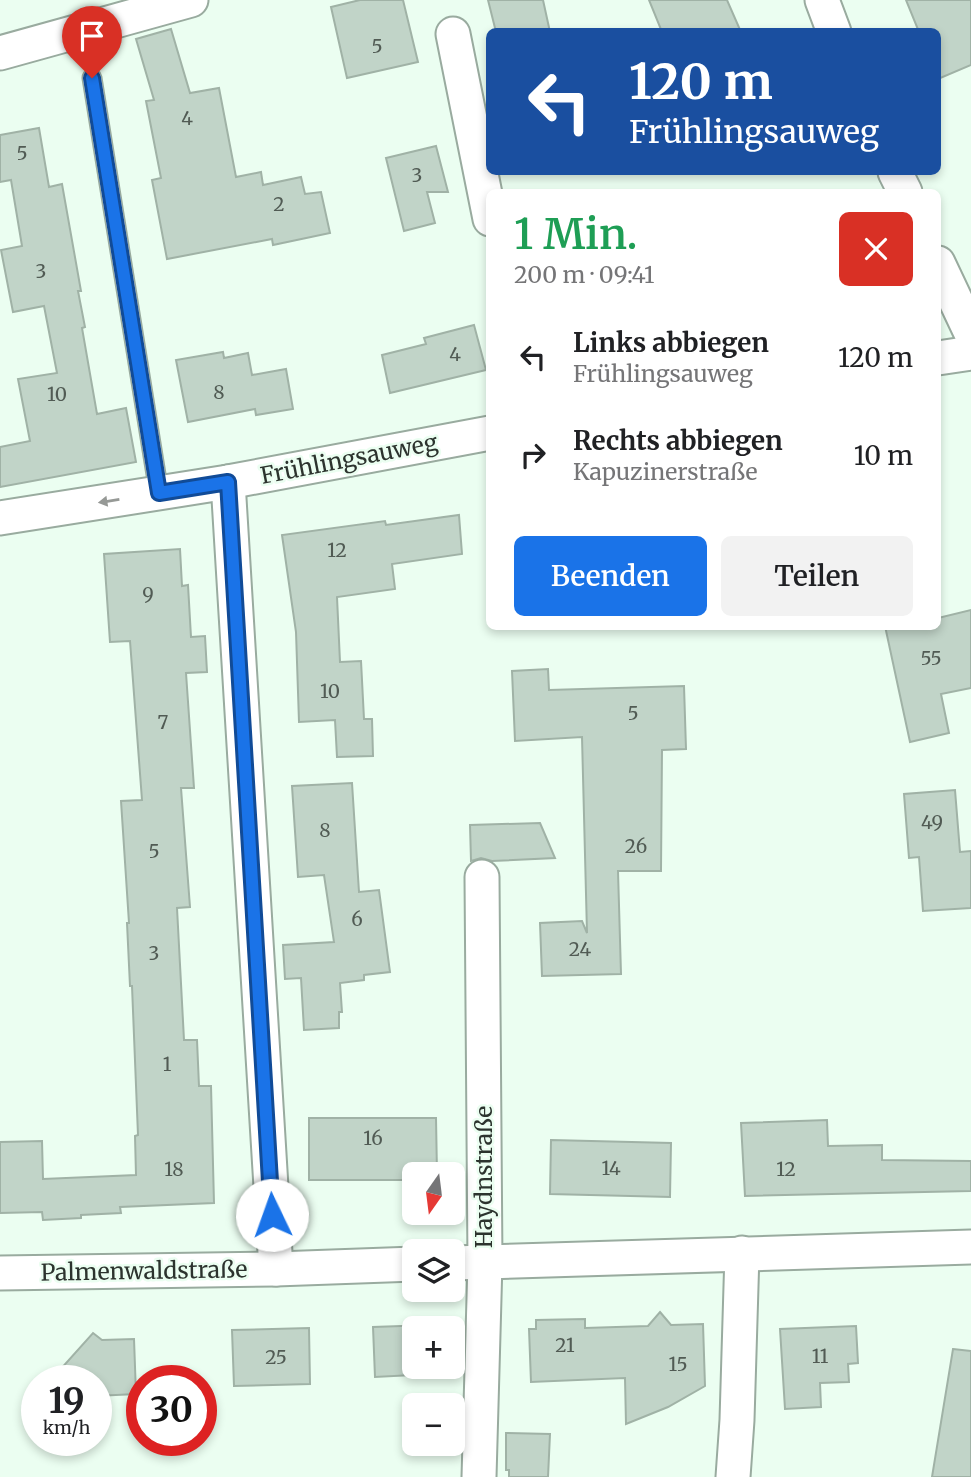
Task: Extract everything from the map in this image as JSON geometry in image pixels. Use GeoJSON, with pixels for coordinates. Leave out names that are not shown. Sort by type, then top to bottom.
{"type":"FeatureCollection","features":[{"type":"Feature","properties":{"kind":"street"},"geometry":{"type":"LineString","coordinates":[[0,53],[191,0]]}},
{"type":"Feature","properties":{"kind":"street"},"geometry":{"type":"LineString","coordinates":[[822,0],[832,28]]}},
{"type":"Feature","properties":{"kind":"street"},"geometry":{"type":"LineString","coordinates":[[453,34],[486,199]]}},
{"type":"Feature","properties":{"kind":"street"},"geometry":{"type":"LineString","coordinates":[[941,269],[971,333]]}},
{"type":"Feature","properties":{"kind":"street"},"geometry":{"type":"LineString","coordinates":[[941,358],[971,353]]}},
{"type":"Feature","properties":{"kind":"street","name":"Frühlingsauweg"},"geometry":{"type":"LineString","coordinates":[[0,518],[228,482],[486,434]]}},
{"type":"Feature","properties":{"kind":"street"},"geometry":{"type":"LineString","coordinates":[[228,482],[276,1269]]}},
{"type":"Feature","properties":{"kind":"street","name":"Haydnstraße"},"geometry":{"type":"LineString","coordinates":[[479,1477],[469,1262],[482,877]]}},
{"type":"Feature","properties":{"kind":"street"},"geometry":{"type":"LineString","coordinates":[[469,1262],[971,1247]]}},
{"type":"Feature","properties":{"kind":"street"},"geometry":{"type":"LineString","coordinates":[[733,1477],[741,1253]]}},
{"type":"Feature","properties":{"kind":"street","name":"Palmenwaldstraße"},"geometry":{"type":"LineString","coordinates":[[0,1273],[402,1264]]}},
{"type":"Feature","properties":{"kind":"lane"},"geometry":{"type":"LineString","coordinates":[[92,78],[159,493]]}},
{"type":"Feature","properties":{"kind":"building"},"geometry":{"type":"Polygon","coordinates":[[[360,0],[403,0],[418,62],[347,78],[331,7],[360,0]]]}},
{"type":"Feature","properties":{"kind":"building"},"geometry":{"type":"Polygon","coordinates":[[[488,0],[543,0],[549,28],[495,28],[488,0]]]}},
{"type":"Feature","properties":{"kind":"building"},"geometry":{"type":"Polygon","coordinates":[[[649,0],[727,0],[739,28],[660,28],[649,0]]]}},
{"type":"Feature","properties":{"kind":"building"},"geometry":{"type":"Polygon","coordinates":[[[906,0],[971,0],[971,65],[941,78],[941,28],[917,28],[906,0]]]}},
{"type":"Feature","properties":{"kind":"building"},"geometry":{"type":"Polygon","coordinates":[[[171,29],[190,93],[219,88],[236,177],[261,172],[263,185],[301,177],[305,194],[321,192],[330,233],[273,245],[272,239],[167,259],[152,180],[161,178],[146,101],[154,100],[136,39],[171,29]]]}},
{"type":"Feature","properties":{"kind":"building"},"geometry":{"type":"Polygon","coordinates":[[[39,128],[49,187],[62,184],[81,291],[78,291],[85,327],[82,328],[97,414],[126,408],[136,462],[0,487],[0,447],[30,441],[18,379],[57,373],[44,306],[13,312],[1,250],[22,246],[11,180],[0,182],[0,135],[39,128]]]}},
{"type":"Feature","properties":{"kind":"building"},"geometry":{"type":"Polygon","coordinates":[[[436,146],[448,192],[427,192],[435,223],[404,231],[386,158],[436,146]]]}},
{"type":"Feature","properties":{"kind":"building"},"geometry":{"type":"Polygon","coordinates":[[[474,325],[486,370],[390,393],[382,355],[426,344],[424,338],[474,325]]]}},
{"type":"Feature","properties":{"kind":"building"},"geometry":{"type":"Polygon","coordinates":[[[223,352],[224,358],[248,353],[252,375],[286,369],[293,409],[256,415],[255,409],[188,422],[176,360],[223,352]]]}},
{"type":"Feature","properties":{"kind":"building"},"geometry":{"type":"Polygon","coordinates":[[[459,515],[462,554],[392,564],[395,589],[337,597],[340,662],[361,661],[364,719],[372,719],[373,756],[337,757],[335,720],[299,722],[296,632],[282,535],[385,521],[386,525],[459,515]]]}},
{"type":"Feature","properties":{"kind":"building"},"geometry":{"type":"Polygon","coordinates":[[[180,549],[182,586],[188,585],[191,637],[205,636],[207,672],[186,673],[194,788],[181,788],[190,907],[177,908],[184,1040],[197,1040],[199,1086],[211,1086],[214,1203],[120,1207],[121,1213],[43,1220],[42,1212],[0,1213],[0,1142],[42,1141],[43,1179],[136,1175],[135,1136],[138,1135],[121,801],[142,800],[130,641],[110,642],[104,554],[180,549]]]}},
{"type":"Feature","properties":{"kind":"building"},"geometry":{"type":"Polygon","coordinates":[[[971,610],[971,688],[941,694],[949,733],[910,742],[886,630],[941,630],[941,617],[971,610]]]}},
{"type":"Feature","properties":{"kind":"building"},"geometry":{"type":"Polygon","coordinates":[[[548,669],[549,690],[684,686],[686,749],[662,750],[661,871],[618,871],[621,974],[542,976],[540,923],[582,921],[587,933],[582,737],[515,741],[512,671],[548,669]]]}},
{"type":"Feature","properties":{"kind":"building"},"geometry":{"type":"Polygon","coordinates":[[[352,783],[359,892],[379,890],[390,972],[364,975],[364,980],[340,983],[342,1012],[339,1012],[339,1028],[304,1030],[301,978],[285,979],[283,945],[334,942],[324,875],[298,877],[292,786],[352,783]]]}},
{"type":"Feature","properties":{"kind":"building"},"geometry":{"type":"Polygon","coordinates":[[[955,790],[960,852],[971,851],[971,908],[923,911],[919,857],[909,858],[904,794],[955,790]]]}},
{"type":"Feature","properties":{"kind":"building"},"geometry":{"type":"Polygon","coordinates":[[[540,823],[555,858],[492,861],[481,858],[471,861],[470,825],[540,823]]]}},
{"type":"Feature","properties":{"kind":"building"},"geometry":{"type":"Polygon","coordinates":[[[309,1118],[436,1118],[437,1162],[402,1162],[402,1180],[309,1180],[309,1118]]]}},
{"type":"Feature","properties":{"kind":"building"},"geometry":{"type":"Polygon","coordinates":[[[827,1120],[828,1146],[882,1145],[882,1160],[971,1161],[971,1191],[745,1196],[741,1123],[827,1120]]]}},
{"type":"Feature","properties":{"kind":"building"},"geometry":{"type":"Polygon","coordinates":[[[551,1140],[671,1143],[670,1197],[550,1194],[551,1140]]]}},
{"type":"Feature","properties":{"kind":"building"},"geometry":{"type":"Polygon","coordinates":[[[660,1312],[671,1325],[703,1324],[705,1386],[668,1407],[626,1424],[625,1378],[531,1382],[529,1329],[536,1329],[536,1320],[585,1319],[585,1328],[648,1326],[660,1312]]]}},
{"type":"Feature","properties":{"kind":"building"},"geometry":{"type":"Polygon","coordinates":[[[402,1326],[402,1376],[375,1377],[373,1327],[402,1326]]]}},
{"type":"Feature","properties":{"kind":"building"},"geometry":{"type":"Polygon","coordinates":[[[856,1326],[858,1363],[848,1364],[849,1382],[820,1383],[821,1407],[785,1409],[780,1329],[856,1326]]]}},
{"type":"Feature","properties":{"kind":"building"},"geometry":{"type":"Polygon","coordinates":[[[309,1328],[310,1384],[234,1386],[232,1330],[309,1328]]]}},
{"type":"Feature","properties":{"kind":"building"},"geometry":{"type":"Polygon","coordinates":[[[93,1333],[102,1340],[134,1339],[135,1365],[126,1365],[126,1394],[112,1395],[112,1365],[64,1365],[93,1333]]]}},
{"type":"Feature","properties":{"kind":"building"},"geometry":{"type":"Polygon","coordinates":[[[953,1349],[971,1351],[971,1477],[932,1477],[953,1349]]]}},
{"type":"Feature","properties":{"kind":"building"},"geometry":{"type":"Polygon","coordinates":[[[506,1433],[550,1434],[548,1477],[509,1477],[509,1470],[506,1470],[506,1433]]]}},
{"type":"Feature","properties":{"kind":"route"},"geometry":{"type":"LineString","coordinates":[[92,78],[159,493],[228,482],[272,1215]]}}]}
